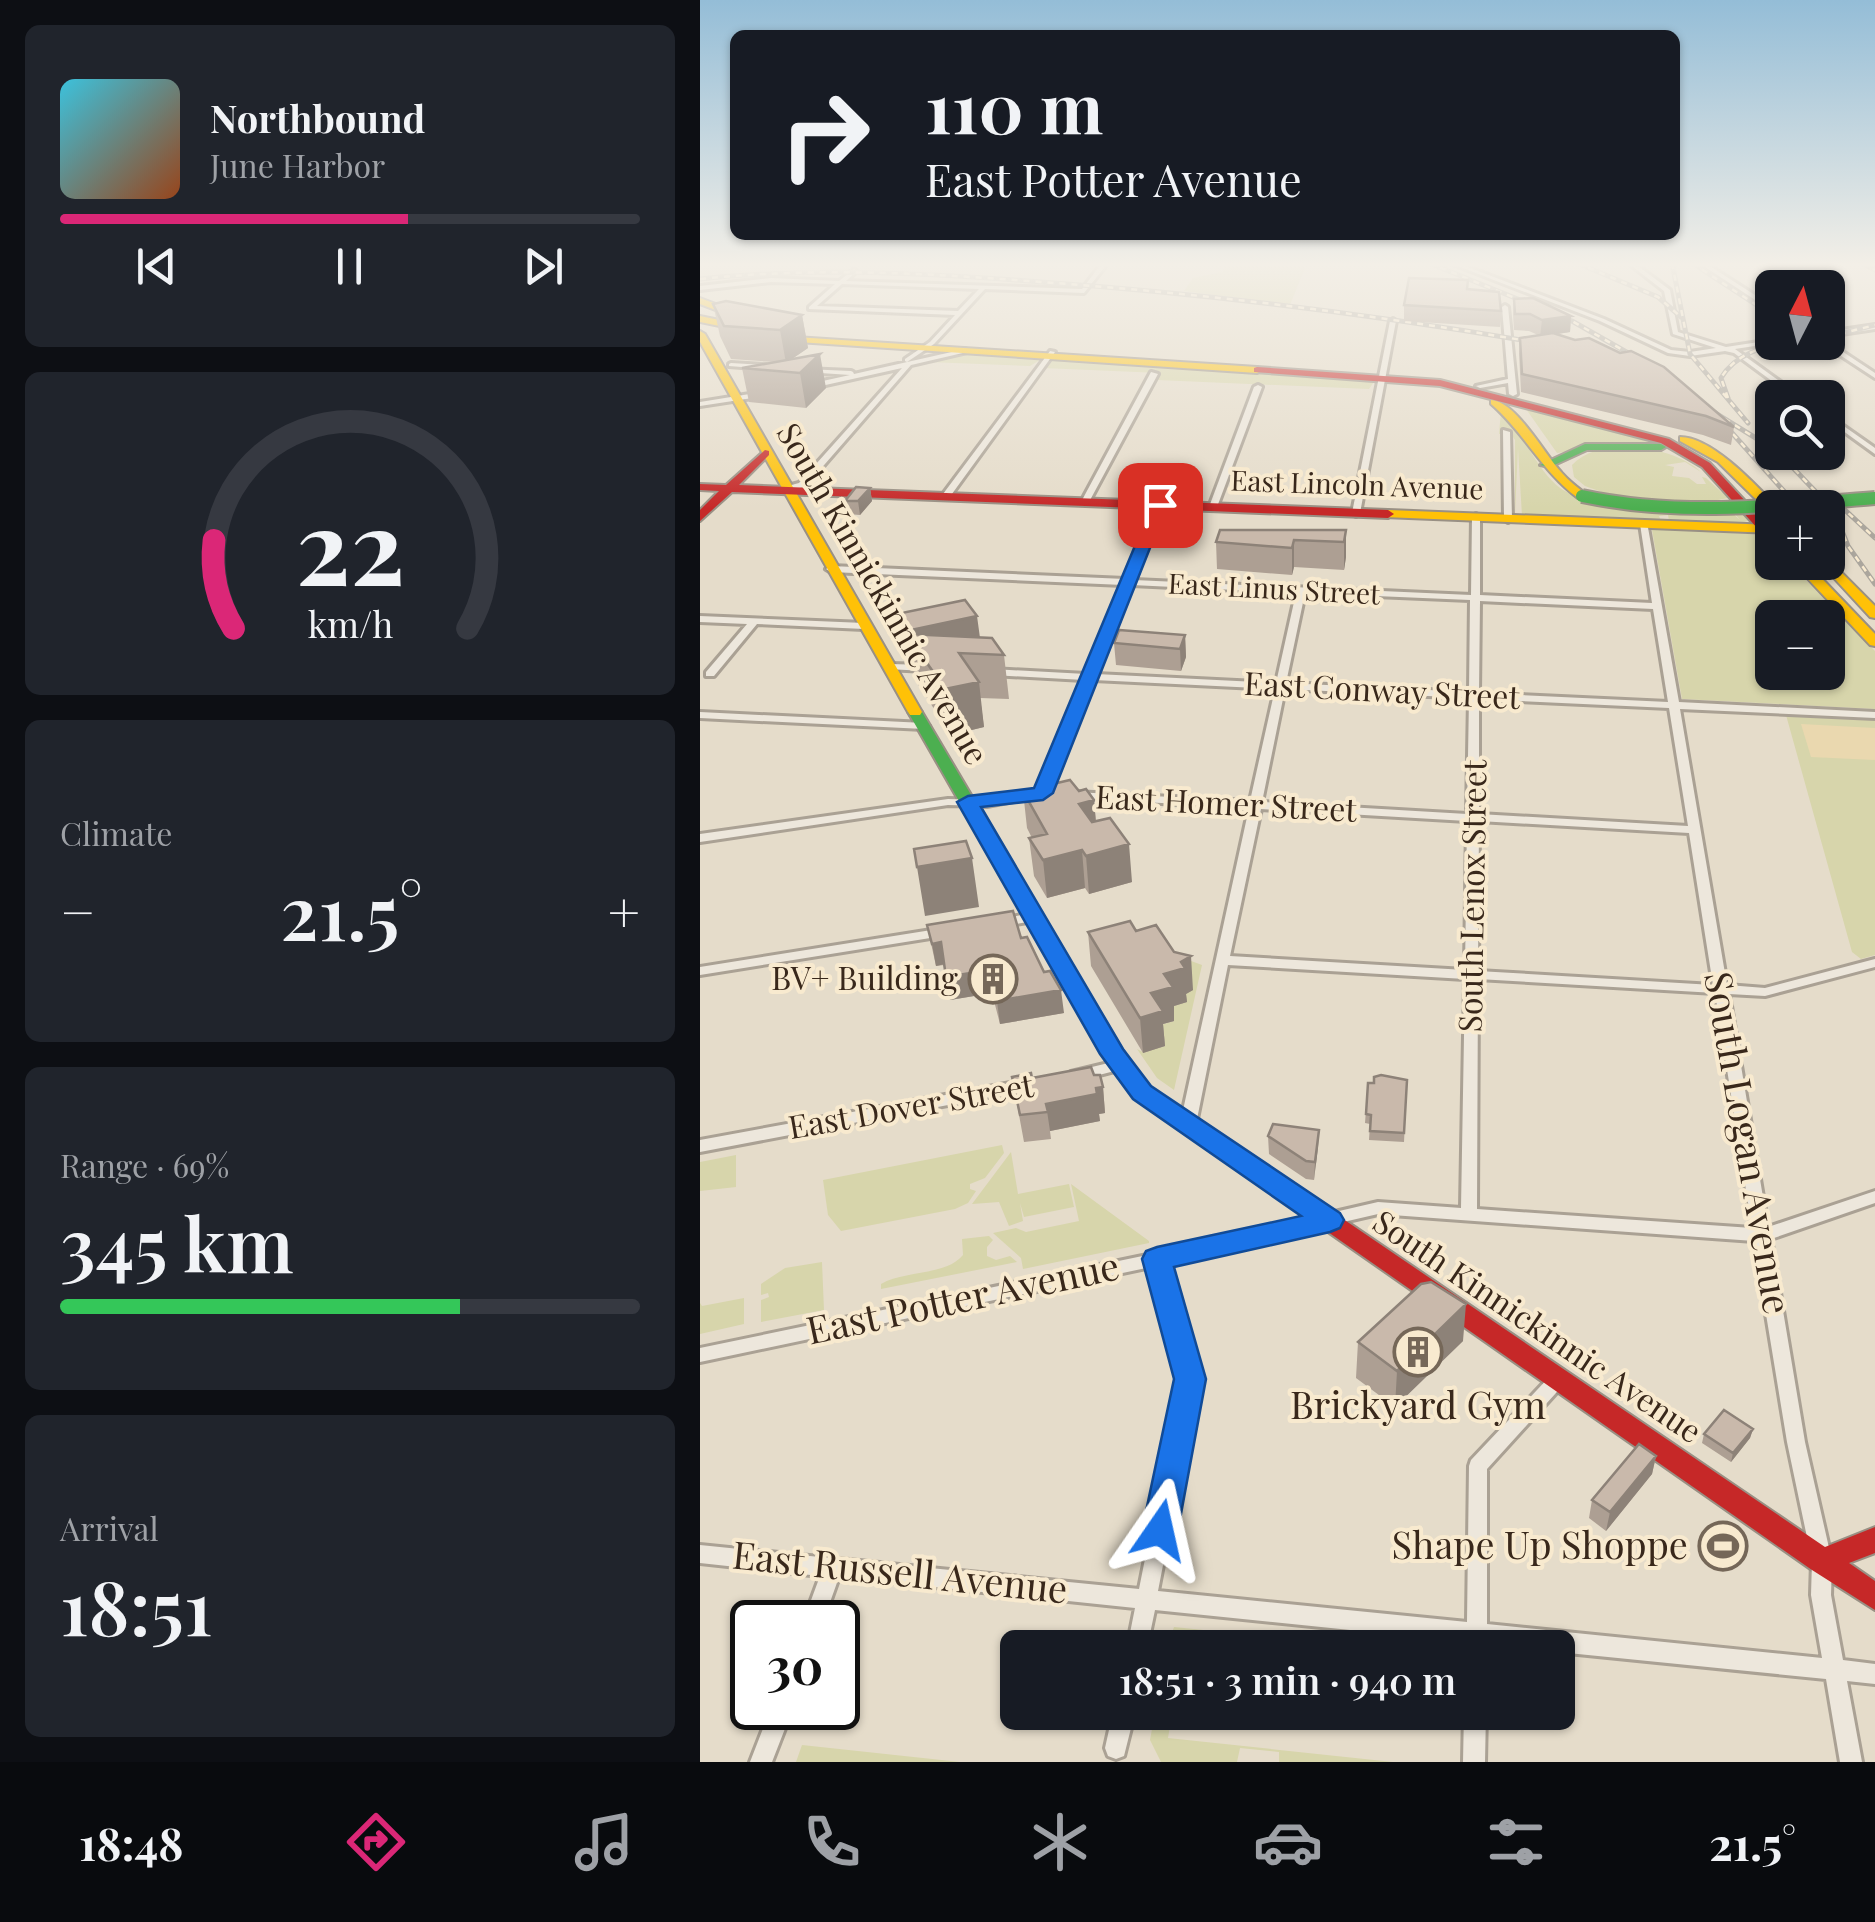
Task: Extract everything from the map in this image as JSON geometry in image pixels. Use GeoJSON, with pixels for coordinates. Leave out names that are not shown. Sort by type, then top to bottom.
{"type":"FeatureCollection","features":[{"type":"Feature","properties":{"kind":"main road","name":"South Kinnickinnic Avenue"},"geometry":{"type":"LineString","coordinates":[[714,345],[736,398],[831,569],[1121,1065],[1142,1092],[1875,1596]]}},
{"type":"Feature","properties":{"kind":"main road"},"geometry":{"type":"LineString","coordinates":[[920,345],[1431,379],[1514,393],[1668,433],[1755,495]]}},
{"type":"Feature","properties":{"kind":"main road"},"geometry":{"type":"LineString","coordinates":[[1476,389],[1510,413],[1555,465]]}},
{"type":"Feature","properties":{"kind":"main road"},"geometry":{"type":"LineString","coordinates":[[1514,393],[1632,430],[1714,462],[1755,513]]}},
{"type":"Feature","properties":{"kind":"main road"},"geometry":{"type":"LineString","coordinates":[[1514,393],[1555,465],[1559,482],[1625,507],[1662,510],[1875,496]]}},
{"type":"Feature","properties":{"kind":"main road"},"geometry":{"type":"LineString","coordinates":[[1555,465],[1610,444],[1683,450]]}},
{"type":"Feature","properties":{"kind":"main road"},"geometry":{"type":"LineString","coordinates":[[1555,465],[1616,447],[1656,450],[1714,462]]}},
{"type":"Feature","properties":{"kind":"main road"},"geometry":{"type":"LineString","coordinates":[[700,517],[765,453]]}},
{"type":"Feature","properties":{"kind":"main road","name":"East Lincoln Avenue"},"geometry":{"type":"LineString","coordinates":[[700,486],[1755,530]]}},
{"type":"Feature","properties":{"kind":"main road"},"geometry":{"type":"LineString","coordinates":[[1815,580],[1875,642]]}},
{"type":"Feature","properties":{"kind":"main road"},"geometry":{"type":"LineString","coordinates":[[1843,580],[1875,614]]}},
{"type":"Feature","properties":{"kind":"main road"},"geometry":{"type":"LineString","coordinates":[[1822,1561],[1875,1540]]}},
{"type":"Feature","properties":{"kind":"street"},"geometry":{"type":"LineString","coordinates":[[1356,513],[1389,345]]}},
{"type":"Feature","properties":{"kind":"street"},"geometry":{"type":"LineString","coordinates":[[1509,345],[1514,393]]}},
{"type":"Feature","properties":{"kind":"street"},"geometry":{"type":"LineString","coordinates":[[1656,345],[1670,352],[1690,354],[1746,345]]}},
{"type":"Feature","properties":{"kind":"street"},"geometry":{"type":"LineString","coordinates":[[1717,345],[1741,355],[1775,380]]}},
{"type":"Feature","properties":{"kind":"street"},"geometry":{"type":"LineString","coordinates":[[1741,355],[1740,350],[1748,345]]}},
{"type":"Feature","properties":{"kind":"street"},"geometry":{"type":"LineString","coordinates":[[887,370],[928,346]]}},
{"type":"Feature","properties":{"kind":"street"},"geometry":{"type":"LineString","coordinates":[[807,386],[856,380],[968,348]]}},
{"type":"Feature","properties":{"kind":"street"},"geometry":{"type":"LineString","coordinates":[[946,496],[1050,354]]}},
{"type":"Feature","properties":{"kind":"street"},"geometry":{"type":"LineString","coordinates":[[1845,356],[1875,376]]}},
{"type":"Feature","properties":{"kind":"street"},"geometry":{"type":"LineString","coordinates":[[731,365],[773,368]]}},
{"type":"Feature","properties":{"kind":"street"},"geometry":{"type":"LineString","coordinates":[[788,489],[802,485],[908,365]]}},
{"type":"Feature","properties":{"kind":"street"},"geometry":{"type":"LineString","coordinates":[[790,369],[856,380]]}},
{"type":"Feature","properties":{"kind":"street"},"geometry":{"type":"LineString","coordinates":[[1085,502],[1154,374]]}},
{"type":"Feature","properties":{"kind":"street"},"geometry":{"type":"LineString","coordinates":[[1213,507],[1258,386]]}},
{"type":"Feature","properties":{"kind":"street"},"geometry":{"type":"LineString","coordinates":[[700,404],[777,392]]}},
{"type":"Feature","properties":{"kind":"street"},"geometry":{"type":"LineString","coordinates":[[1845,430],[1875,452]]}},
{"type":"Feature","properties":{"kind":"street"},"geometry":{"type":"LineString","coordinates":[[1506,432],[1508,519]]}},
{"type":"Feature","properties":{"kind":"street"},"geometry":{"type":"LineString","coordinates":[[1043,793],[1160,505]]}},
{"type":"Feature","properties":{"kind":"street","name":"South Lenox Street"},"geometry":{"type":"LineString","coordinates":[[1469,1215],[1476,518]]}},
{"type":"Feature","properties":{"kind":"street","name":"South Logan Avenue"},"geometry":{"type":"LineString","coordinates":[[1644,524],[1796,1442],[1822,1561],[1821,1595],[1850,1762]]}},
{"type":"Feature","properties":{"kind":"street","name":"East Linus Street"},"geometry":{"type":"LineString","coordinates":[[831,569],[1657,606]]}},
{"type":"Feature","properties":{"kind":"street"},"geometry":{"type":"LineString","coordinates":[[1188,1124],[1301,590]]}},
{"type":"Feature","properties":{"kind":"street"},"geometry":{"type":"LineString","coordinates":[[700,619],[864,626]]}},
{"type":"Feature","properties":{"kind":"street"},"geometry":{"type":"LineString","coordinates":[[710,674],[755,622]]}},
{"type":"Feature","properties":{"kind":"street"},"geometry":{"type":"LineString","coordinates":[[890,667],[941,669]]}},
{"type":"Feature","properties":{"kind":"street","name":"East Conway Street"},"geometry":{"type":"LineString","coordinates":[[978,671],[1875,714]]}},
{"type":"Feature","properties":{"kind":"street"},"geometry":{"type":"LineString","coordinates":[[700,715],[924,726]]}},
{"type":"Feature","properties":{"kind":"street","name":"East Homer Street"},"geometry":{"type":"LineString","coordinates":[[700,838],[948,802],[1043,793],[1695,830]]}},
{"type":"Feature","properties":{"kind":"street"},"geometry":{"type":"LineString","coordinates":[[979,926],[1034,917]]}},
{"type":"Feature","properties":{"kind":"street"},"geometry":{"type":"LineString","coordinates":[[700,972],[961,929]]}},
{"type":"Feature","properties":{"kind":"street"},"geometry":{"type":"LineString","coordinates":[[1222,960],[1765,992],[1872,968]]}},
{"type":"Feature","properties":{"kind":"street","name":"East Dover Street"},"geometry":{"type":"LineString","coordinates":[[700,1146],[1121,1065]]}},
{"type":"Feature","properties":{"kind":"street","name":"East Potter Avenue"},"geometry":{"type":"LineString","coordinates":[[700,1354],[1157,1259],[1378,1208],[1763,1235],[1875,1198]]}},
{"type":"Feature","properties":{"kind":"street"},"geometry":{"type":"LineString","coordinates":[[1140,1630],[1190,1379],[1157,1259]]}},
{"type":"Feature","properties":{"kind":"street"},"geometry":{"type":"LineString","coordinates":[[1477,1630],[1478,1466],[1559,1378]]}},
{"type":"Feature","properties":{"kind":"street","name":"East Russell Avenue"},"geometry":{"type":"LineString","coordinates":[[700,1554],[1146,1597],[1400,1630]]}},
{"type":"Feature","properties":{"kind":"street"},"geometry":{"type":"LineString","coordinates":[[821,1600],[834,1566]]}},
{"type":"Feature","properties":{"kind":"street","name":"East Russell Avenue"},"geometry":{"type":"LineString","coordinates":[[1575,1648],[1875,1674]]}},
{"type":"Feature","properties":{"kind":"street"},"geometry":{"type":"LineString","coordinates":[[762,1762],[774,1730]]}},
{"type":"Feature","properties":{"kind":"street"},"geometry":{"type":"LineString","coordinates":[[1116,1748],[1120,1730]]}},
{"type":"Feature","properties":{"kind":"street"},"geometry":{"type":"LineString","coordinates":[[1474,1762],[1475,1730]]}},
{"type":"Feature","properties":{"kind":"shaded area"},"geometry":{"type":"Polygon","coordinates":[[[969,354],[1040,360],[1030,366],[928,362],[969,354]]]}},
{"type":"Feature","properties":{"kind":"shaded area"},"geometry":{"type":"Polygon","coordinates":[[[1049,360],[1374,382],[1369,389],[1157,380],[1160,373],[1043,368],[1049,360]]]}},
{"type":"Feature","properties":{"kind":"shaded area"},"geometry":{"type":"Polygon","coordinates":[[[1526,409],[1667,446],[1632,442],[1557,453],[1526,409]]]}},
{"type":"Feature","properties":{"kind":"shaded area"},"geometry":{"type":"Polygon","coordinates":[[[1501,411],[1545,473],[1572,494],[1590,498],[1613,496],[1585,486],[1574,477],[1572,465],[1601,450],[1638,448],[1689,463],[1701,472],[1685,462],[1665,465],[1674,467],[1672,476],[1689,478],[1697,484],[1706,484],[1702,477],[1706,478],[1728,498],[1718,500],[1740,520],[1732,510],[1740,510],[1748,521],[1669,521],[1668,515],[1659,516],[1661,521],[1522,516],[1518,448],[1515,513],[1515,440],[1510,432],[1499,434],[1501,411]]]}},
{"type":"Feature","properties":{"kind":"shaded area"},"geometry":{"type":"Polygon","coordinates":[[[1658,528],[1755,535],[1755,580],[1806,580],[1825,600],[1755,600],[1755,690],[1845,690],[1845,620],[1875,651],[1875,709],[1682,699],[1652,530],[1658,528]]]}},
{"type":"Feature","properties":{"kind":"shaded area"},"geometry":{"type":"Polygon","coordinates":[[[1786,715],[1875,719],[1875,955],[1861,959],[1852,952],[1786,715]]]}},
{"type":"Feature","properties":{"kind":"shaded area"},"geometry":{"type":"Polygon","coordinates":[[[1156,948],[1173,948],[1166,951],[1173,961],[1183,958],[1202,965],[1174,1090],[1157,1078],[1137,1049],[1143,1052],[1164,1046],[1154,1027],[1174,1021],[1166,1008],[1186,1002],[1182,994],[1192,990],[1176,986],[1168,974],[1173,971],[1156,948]]]}},
{"type":"Feature","properties":{"kind":"shaded area"},"geometry":{"type":"Polygon","coordinates":[[[1002,1145],[1004,1153],[985,1178],[970,1184],[970,1189],[976,1191],[968,1203],[955,1209],[841,1231],[828,1215],[823,1180],[1002,1145]]]}},
{"type":"Feature","properties":{"kind":"shaded area"},"geometry":{"type":"Polygon","coordinates":[[[1011,1152],[1018,1194],[1069,1184],[1074,1207],[1024,1217],[1020,1203],[1023,1221],[1009,1226],[999,1202],[972,1204],[1011,1152]]]}},
{"type":"Feature","properties":{"kind":"shaded area"},"geometry":{"type":"Polygon","coordinates":[[[736,1155],[736,1187],[700,1191],[700,1162],[736,1155]]]}},
{"type":"Feature","properties":{"kind":"shaded area"},"geometry":{"type":"Polygon","coordinates":[[[1071,1184],[1149,1243],[1023,1269],[1021,1258],[993,1233],[1016,1228],[1026,1232],[1079,1221],[1071,1184]]]}},
{"type":"Feature","properties":{"kind":"shaded area"},"geometry":{"type":"Polygon","coordinates":[[[989,1236],[993,1240],[987,1247],[987,1256],[996,1260],[1010,1256],[1017,1262],[881,1289],[881,1284],[891,1280],[956,1262],[963,1255],[962,1239],[989,1236]]]}},
{"type":"Feature","properties":{"kind":"shaded area"},"geometry":{"type":"Polygon","coordinates":[[[822,1262],[824,1310],[761,1322],[761,1300],[769,1297],[768,1293],[761,1295],[761,1284],[785,1268],[822,1262]]]}},
{"type":"Feature","properties":{"kind":"shaded area"},"geometry":{"type":"Polygon","coordinates":[[[744,1298],[744,1324],[700,1334],[700,1303],[702,1306],[744,1298]]]}},
{"type":"Feature","properties":{"kind":"shaded area"},"geometry":{"type":"Polygon","coordinates":[[[1152,1730],[1169,1730],[1168,1738],[1393,1762],[1279,1762],[1279,1752],[1240,1748],[1237,1762],[1161,1762],[1150,1740],[1152,1730]]]}},
{"type":"Feature","properties":{"kind":"shaded area"},"geometry":{"type":"Polygon","coordinates":[[[802,1745],[960,1762],[796,1762],[802,1745]]]}},
{"type":"Feature","properties":{"kind":"sand"},"geometry":{"type":"Polygon","coordinates":[[[1801,724],[1875,728],[1875,760],[1811,757],[1801,724]]]}},
{"type":"Feature","properties":{"kind":"building"},"geometry":{"type":"Polygon","coordinates":[[[1520,345],[1604,345],[1620,353],[1631,351],[1664,367],[1734,427],[1706,416],[1522,374],[1520,345]]]}},
{"type":"Feature","properties":{"kind":"building"},"geometry":{"type":"Polygon","coordinates":[[[820,354],[800,373],[742,368],[820,354]]]}},
{"type":"Feature","properties":{"kind":"building"},"geometry":{"type":"Polygon","coordinates":[[[856,487],[870,488],[858,501],[845,501],[856,487]]]}},
{"type":"Feature","properties":{"kind":"building"},"geometry":{"type":"Polygon","coordinates":[[[1220,530],[1346,530],[1344,542],[1294,540],[1292,548],[1216,542],[1220,530]]]}},
{"type":"Feature","properties":{"kind":"building"},"geometry":{"type":"Polygon","coordinates":[[[965,600],[977,616],[897,633],[887,616],[965,600]]]}},
{"type":"Feature","properties":{"kind":"building"},"geometry":{"type":"Polygon","coordinates":[[[1119,630],[1185,635],[1180,649],[1114,643],[1119,630]]]}},
{"type":"Feature","properties":{"kind":"building"},"geometry":{"type":"Polygon","coordinates":[[[907,634],[992,638],[1004,655],[959,653],[979,682],[945,689],[907,634]]]}},
{"type":"Feature","properties":{"kind":"building"},"geometry":{"type":"Polygon","coordinates":[[[1070,780],[1079,791],[1086,789],[1094,800],[1079,804],[1092,822],[1110,818],[1129,844],[1086,856],[1082,850],[1043,860],[1029,838],[1047,834],[1023,791],[1070,780]]]}},
{"type":"Feature","properties":{"kind":"building"},"geometry":{"type":"Polygon","coordinates":[[[966,841],[972,858],[917,867],[914,849],[966,841]]]}},
{"type":"Feature","properties":{"kind":"building"},"geometry":{"type":"Polygon","coordinates":[[[1013,911],[1021,938],[1027,937],[1044,972],[1050,971],[1061,990],[997,1001],[989,970],[946,977],[941,942],[932,944],[927,925],[1013,911]]]}},
{"type":"Feature","properties":{"kind":"building"},"geometry":{"type":"Polygon","coordinates":[[[1130,921],[1136,931],[1156,925],[1174,952],[1191,956],[1181,962],[1185,968],[1164,974],[1173,987],[1151,993],[1163,1011],[1140,1018],[1088,932],[1130,921]]]}},
{"type":"Feature","properties":{"kind":"building"},"geometry":{"type":"Polygon","coordinates":[[[1091,1067],[1094,1075],[1100,1075],[1103,1087],[1096,1088],[1097,1094],[1046,1104],[1048,1112],[1020,1115],[1012,1077],[1031,1073],[1032,1078],[1091,1067]]]}},
{"type":"Feature","properties":{"kind":"building"},"geometry":{"type":"Polygon","coordinates":[[[1374,1077],[1407,1080],[1404,1133],[1370,1131],[1371,1115],[1366,1114],[1368,1083],[1374,1083],[1374,1077]]]}},
{"type":"Feature","properties":{"kind":"building"},"geometry":{"type":"Polygon","coordinates":[[[1273,1124],[1319,1130],[1315,1162],[1306,1161],[1268,1136],[1273,1124]]]}},
{"type":"Feature","properties":{"kind":"building"},"geometry":{"type":"Polygon","coordinates":[[[1431,1282],[1466,1304],[1397,1371],[1358,1342],[1421,1284],[1431,1282]]]}},
{"type":"Feature","properties":{"kind":"building"},"geometry":{"type":"Polygon","coordinates":[[[1724,1410],[1753,1429],[1733,1453],[1704,1434],[1724,1410]]]}},
{"type":"Feature","properties":{"kind":"building"},"geometry":{"type":"Polygon","coordinates":[[[1639,1444],[1656,1456],[1610,1512],[1592,1500],[1639,1444]]]}},
{"type":"Feature","properties":{"kind":"railway"},"geometry":{"type":"LineString","coordinates":[[1615,345],[1651,366]]}},
{"type":"Feature","properties":{"kind":"railway"},"geometry":{"type":"LineString","coordinates":[[1688,345],[1690,354],[1748,423]]}},
{"type":"Feature","properties":{"kind":"railway"},"geometry":{"type":"LineString","coordinates":[[1728,398],[1721,378],[1734,363],[1755,351]]}},
{"type":"Feature","properties":{"kind":"railway"},"geometry":{"type":"LineString","coordinates":[[1694,400],[1755,438]]}},
{"type":"Feature","properties":{"kind":"railway"},"geometry":{"type":"LineString","coordinates":[[1725,425],[1783,490]]}},
{"type":"Feature","properties":{"kind":"railway"},"geometry":{"type":"LineString","coordinates":[[1795,470],[1834,511],[1848,546],[1875,584]]}},
{"type":"Feature","properties":{"kind":"railway"},"geometry":{"type":"LineString","coordinates":[[1845,510],[1875,538]]}},
{"type":"Feature","properties":{"kind":"traffic: fast"},"geometry":{"type":"LineString","coordinates":[[1546,465],[1585,447],[1661,447]]}},
{"type":"Feature","properties":{"kind":"traffic: fast"},"geometry":{"type":"LineString","coordinates":[[1582,496],[1618,504],[1691,510],[1875,498]]}},
{"type":"Feature","properties":{"kind":"traffic: fast"},"geometry":{"type":"LineString","coordinates":[[915,712],[1114,1054],[1142,1092],[1316,1212]]}},
{"type":"Feature","properties":{"kind":"traffic: slow"},"geometry":{"type":"LineString","coordinates":[[706,345],[915,712]]}},
{"type":"Feature","properties":{"kind":"traffic: slow"},"geometry":{"type":"LineString","coordinates":[[890,345],[1257,370]]}},
{"type":"Feature","properties":{"kind":"traffic: slow"},"geometry":{"type":"LineString","coordinates":[[1495,402],[1518,424],[1557,475],[1582,496]]}},
{"type":"Feature","properties":{"kind":"traffic: slow"},"geometry":{"type":"LineString","coordinates":[[1684,439],[1722,460],[1755,492]]}},
{"type":"Feature","properties":{"kind":"traffic: slow"},"geometry":{"type":"LineString","coordinates":[[1388,514],[1755,528]]}},
{"type":"Feature","properties":{"kind":"traffic: slow"},"geometry":{"type":"LineString","coordinates":[[1815,580],[1875,642]]}},
{"type":"Feature","properties":{"kind":"traffic: slow"},"geometry":{"type":"LineString","coordinates":[[1843,580],[1875,614]]}},
{"type":"Feature","properties":{"kind":"traffic: jam"},"geometry":{"type":"LineString","coordinates":[[1257,370],[1440,383],[1665,441],[1706,465],[1755,518]]}},
{"type":"Feature","properties":{"kind":"traffic: jam"},"geometry":{"type":"LineString","coordinates":[[700,517],[765,453]]}},
{"type":"Feature","properties":{"kind":"traffic: jam"},"geometry":{"type":"LineString","coordinates":[[700,487],[1388,514]]}},
{"type":"Feature","properties":{"kind":"traffic: jam"},"geometry":{"type":"LineString","coordinates":[[1316,1212],[1875,1597]]}},
{"type":"Feature","properties":{"kind":"traffic: jam"},"geometry":{"type":"LineString","coordinates":[[1822,1561],[1875,1540]]}},
{"type":"Feature","properties":{"kind":"place","name":"BV+ Building"},"geometry":{"type":"Point","coordinates":[993,979]}},
{"type":"Feature","properties":{"kind":"place","name":"Brickyard Gym"},"geometry":{"type":"Point","coordinates":[1418,1352]}},
{"type":"Feature","properties":{"kind":"place","name":"Shape Up Shoppe"},"geometry":{"type":"Point","coordinates":[1723,1546]}},
{"type":"Feature","properties":{"kind":"route"},"geometry":{"type":"LineString","coordinates":[[1160,505],[1043,793],[987,803],[968,802],[1114,1054],[1142,1092],[1330,1220],[1157,1259],[1190,1379],[1160,1530]]}}]}
